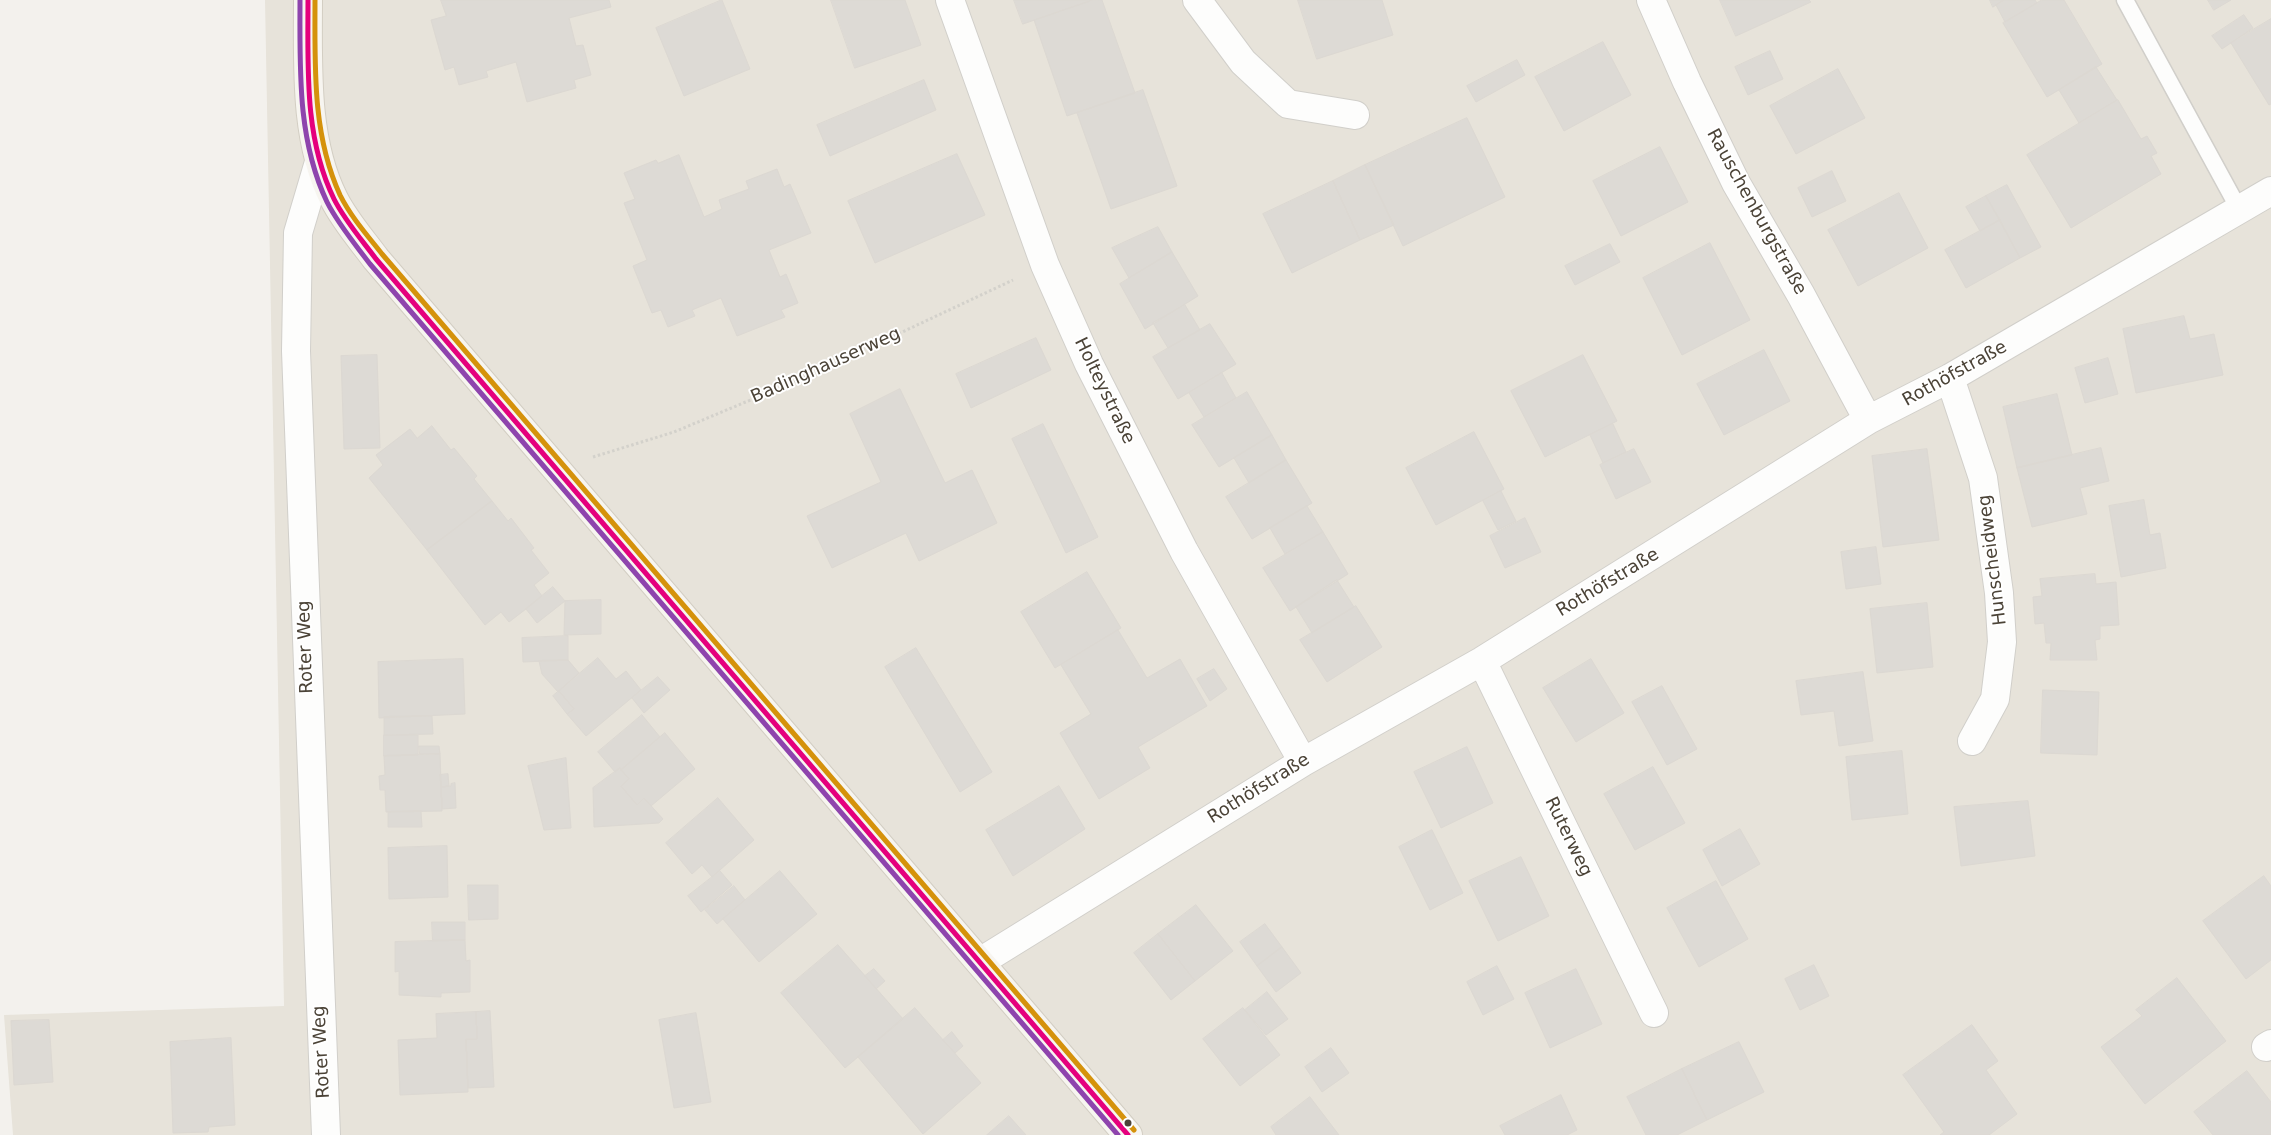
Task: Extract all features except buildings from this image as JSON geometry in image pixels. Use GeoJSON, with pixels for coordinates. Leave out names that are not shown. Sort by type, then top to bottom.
{"type":"FeatureCollection","features":[{"type":"Feature","properties":{"kind":"main road"},"geometry":{"type":"LineString","coordinates":[[308,0],[310,101],[319,162],[334,200],[376,259],[558,474],[1128,1135]]}},
{"type":"Feature","properties":{"kind":"street","name":"Holteystraße"},"geometry":{"type":"LineString","coordinates":[[950,0],[1046,265],[1089,364],[1184,552],[1303,762]]}},
{"type":"Feature","properties":{"kind":"street"},"geometry":{"type":"LineString","coordinates":[[1197,0],[1244,62],[1288,104],[1355,115]]}},
{"type":"Feature","properties":{"kind":"street","name":"Rauschenburgstraße"},"geometry":{"type":"LineString","coordinates":[[1651,0],[1687,82],[1736,183],[1802,296],[1868,420]]}},
{"type":"Feature","properties":{"kind":"street","name":"Roter Weg"},"geometry":{"type":"LineString","coordinates":[[319,162],[298,233],[296,351],[326,1135]]}},
{"type":"Feature","properties":{"kind":"street","name":"Rothöfstraße"},"geometry":{"type":"LineString","coordinates":[[980,962],[1303,762],[1482,661],[1868,420],[1950,378],[2271,191]]}},
{"type":"Feature","properties":{"kind":"street","name":"Hunscheidweg"},"geometry":{"type":"LineString","coordinates":[[1950,378],[1983,478],[2000,593],[2002,642],[1995,699],[1972,741]]}},
{"type":"Feature","properties":{"kind":"street","name":"Ruterweg"},"geometry":{"type":"LineString","coordinates":[[1482,661],[1654,1013]]}},
{"type":"Feature","properties":{"kind":"lane"},"geometry":{"type":"LineString","coordinates":[[2125,0],[2240,210]]}},
{"type":"Feature","properties":{"kind":"path","name":"Badinghauserweg"},"geometry":{"type":"LineString","coordinates":[[601,453],[674,432],[806,376],[1046,265]]}},
{"type":"Feature","properties":{"kind":"shaded area"},"geometry":{"type":"Polygon","coordinates":[[[265,0],[2271,0],[2271,1135],[13,1135],[4,1015],[284,1006],[265,0]]]}},
{"type":"Feature","properties":{"kind":"transit line"},"geometry":{"type":"LineString","coordinates":[[300,0],[302,103],[310,153],[317,178],[327,202],[347,234],[370,264],[1118,1135]]}},
{"type":"Feature","properties":{"kind":"transit line"},"geometry":{"type":"LineString","coordinates":[[308,0],[308,76],[317,152],[324,176],[334,199],[348,223],[376,259],[1128,1135]]}},
{"type":"Feature","properties":{"kind":"transit line"},"geometry":{"type":"LineString","coordinates":[[315,0],[317,99],[324,148],[340,195],[354,218],[382,254],[1134,1130]]}}]}
